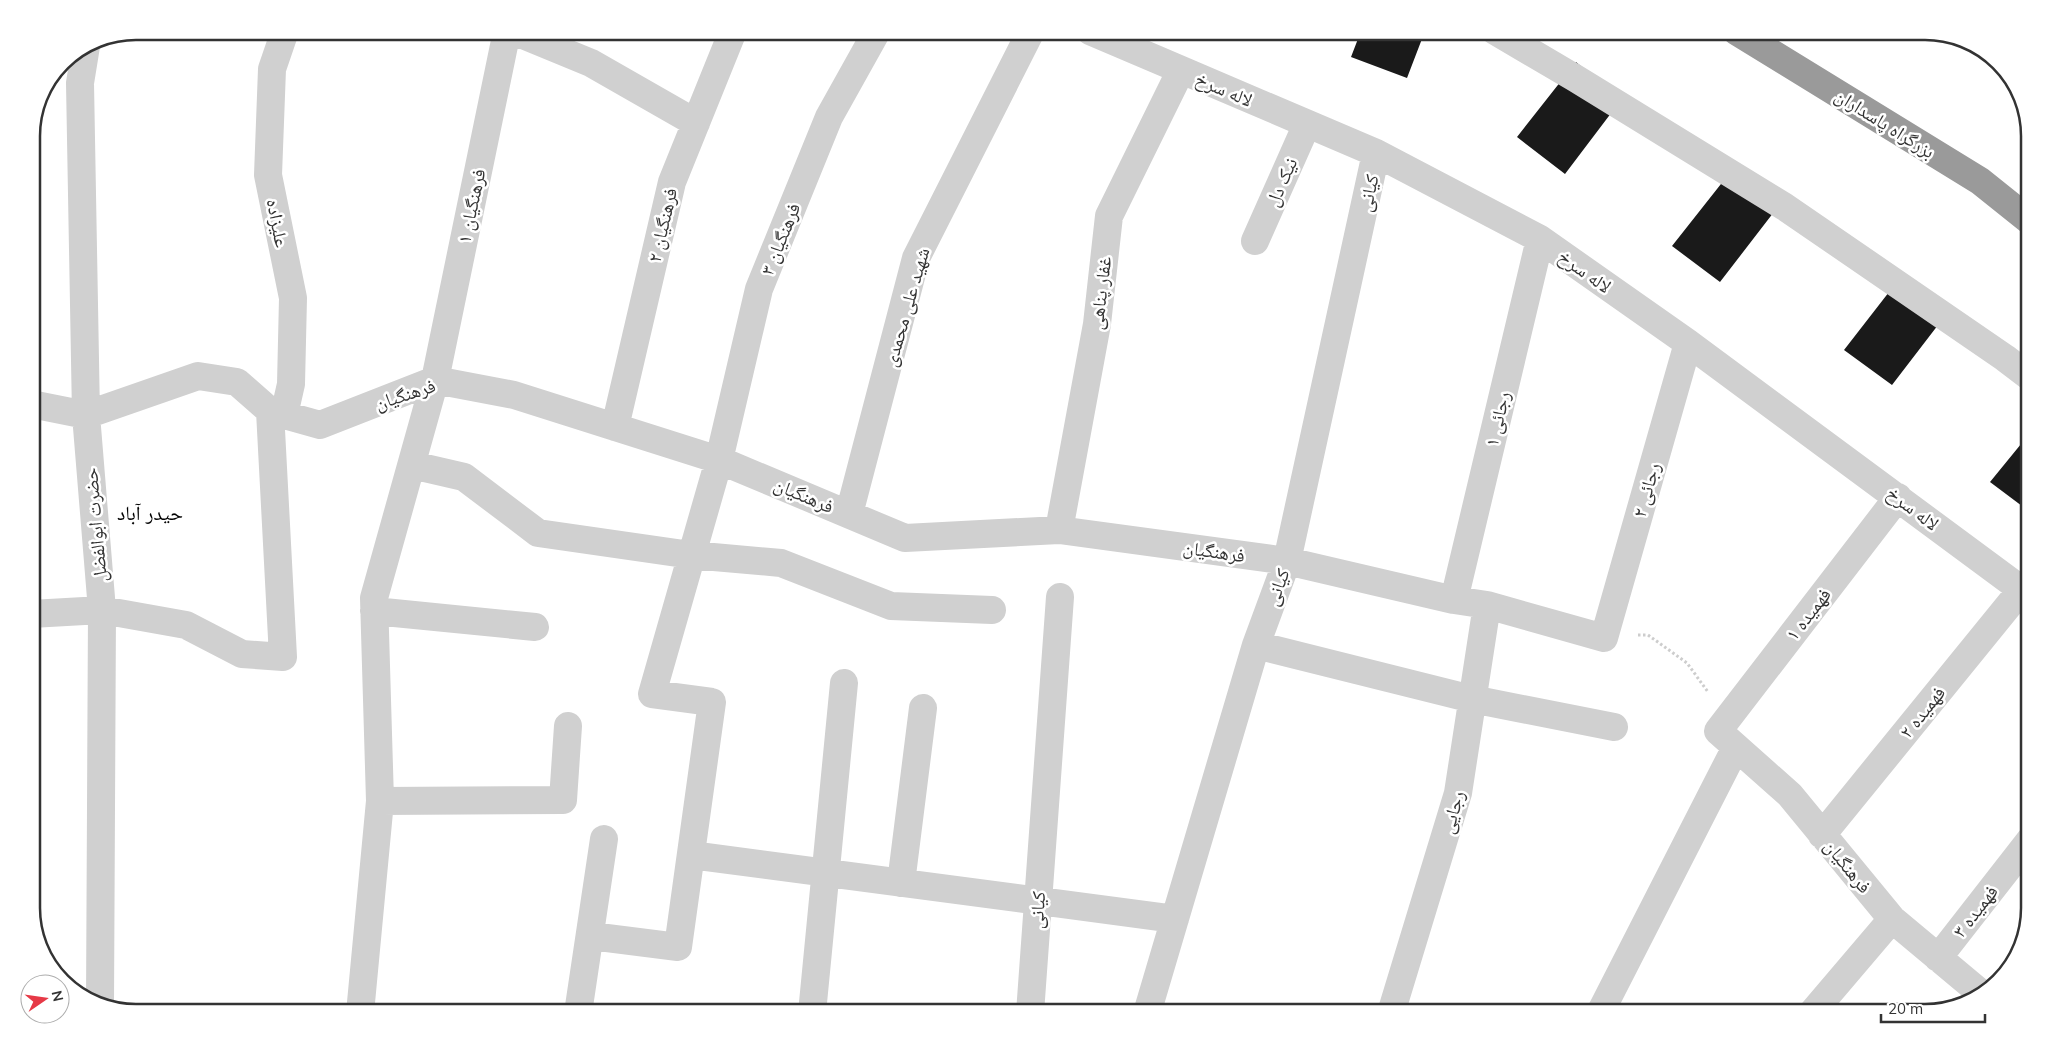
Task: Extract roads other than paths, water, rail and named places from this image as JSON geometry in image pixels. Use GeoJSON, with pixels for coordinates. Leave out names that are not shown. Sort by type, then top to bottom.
{"type":"FeatureCollection","features":[{"type":"Feature","properties":{"kind":"highway","name":"بزرگراه پاسداران"},"geometry":{"type":"LineString","coordinates":[[1751,40],[1980,182],[2021,214]]}},
{"type":"Feature","properties":{"kind":"street","name":"علیزاده"},"geometry":{"type":"LineString","coordinates":[[102,610],[186,626],[242,654],[283,657],[277,413],[291,384],[293,298],[268,175],[272,69],[282,40]]}},
{"type":"Feature","properties":{"kind":"street","name":"فرهنگیان ۱"},"geometry":{"type":"LineString","coordinates":[[361,1004],[380,801],[374,598],[435,380],[505,40]]}},
{"type":"Feature","properties":{"kind":"street"},"geometry":{"type":"LineString","coordinates":[[535,40],[592,64],[696,123]]}},
{"type":"Feature","properties":{"kind":"street","name":"فرهنگیان ۲"},"geometry":{"type":"LineString","coordinates":[[615,427],[672,182],[729,40]]}},
{"type":"Feature","properties":{"kind":"street","name":"فرهنگیان ۳"},"geometry":{"type":"LineString","coordinates":[[691,855],[712,702],[652,694],[719,460],[759,289],[830,117],[872,40]]}},
{"type":"Feature","properties":{"kind":"street","name":"شهید علی محمدی"},"geometry":{"type":"LineString","coordinates":[[849,514],[916,258],[1026,40]]}},
{"type":"Feature","properties":{"kind":"street","name":"لاله سرخ"},"geometry":{"type":"LineString","coordinates":[[1111,40],[1376,153],[1540,239],[1688,343],[2021,588]]}},
{"type":"Feature","properties":{"kind":"street"},"geometry":{"type":"LineString","coordinates":[[1509,40],[1785,207],[2021,371]]}},
{"type":"Feature","properties":{"kind":"street","name":"حضرت ابوالفضل"},"geometry":{"type":"LineString","coordinates":[[85,55],[80,83],[86,415],[102,610],[100,997]]}},
{"type":"Feature","properties":{"kind":"street","name":"غفار پناهی"},"geometry":{"type":"LineString","coordinates":[[1059,530],[1097,324],[1109,216],[1181,70]]}},
{"type":"Feature","properties":{"kind":"street","name":"نیک دل"},"geometry":{"type":"LineString","coordinates":[[1255,241],[1307,124]]}},
{"type":"Feature","properties":{"kind":"street","name":"کیانی"},"geometry":{"type":"LineString","coordinates":[[1150,1004],[1256,645],[1287,561],[1376,153]]}},
{"type":"Feature","properties":{"kind":"street","name":"رجائی ۱"},"geometry":{"type":"LineString","coordinates":[[1454,600],[1540,239]]}},
{"type":"Feature","properties":{"kind":"street","name":"رجائی ۲"},"geometry":{"type":"LineString","coordinates":[[1604,638],[1688,343]]}},
{"type":"Feature","properties":{"kind":"street","name":"فرهنگیان"},"geometry":{"type":"LineString","coordinates":[[86,415],[198,376],[237,382],[277,413],[320,425],[435,380],[514,395],[719,460],[905,538],[1059,530],[1287,561],[1454,600],[1487,605],[1604,638]]}},
{"type":"Feature","properties":{"kind":"street"},"geometry":{"type":"LineString","coordinates":[[40,406],[86,415]]}},
{"type":"Feature","properties":{"kind":"street"},"geometry":{"type":"LineString","coordinates":[[412,465],[464,477],[538,533],[691,555],[781,563],[891,606],[992,610]]}},
{"type":"Feature","properties":{"kind":"street","name":"فهمیده ۱"},"geometry":{"type":"LineString","coordinates":[[1604,1004],[1727,733],[1898,497]]}},
{"type":"Feature","properties":{"kind":"street","name":"کیانی"},"geometry":{"type":"LineString","coordinates":[[1031,1004],[1060,597]]}},
{"type":"Feature","properties":{"kind":"street","name":"فهمیده ۲"},"geometry":{"type":"LineString","coordinates":[[1822,835],[2021,598]]}},
{"type":"Feature","properties":{"kind":"street","name":"رجایی"},"geometry":{"type":"LineString","coordinates":[[1394,1004],[1458,793],[1487,605]]}},
{"type":"Feature","properties":{"kind":"street"},"geometry":{"type":"LineString","coordinates":[[40,614],[102,610]]}},
{"type":"Feature","properties":{"kind":"street"},"geometry":{"type":"LineString","coordinates":[[374,611],[535,627]]}},
{"type":"Feature","properties":{"kind":"street"},"geometry":{"type":"LineString","coordinates":[[1256,645],[1472,699],[1614,727]]}},
{"type":"Feature","properties":{"kind":"street"},"geometry":{"type":"LineString","coordinates":[[813,1004],[844,682]]}},
{"type":"Feature","properties":{"kind":"street"},"geometry":{"type":"LineString","coordinates":[[901,883],[923,708]]}},
{"type":"Feature","properties":{"kind":"street"},"geometry":{"type":"LineString","coordinates":[[380,801],[563,800],[568,726]]}},
{"type":"Feature","properties":{"kind":"street","name":"فرهنگیان"},"geometry":{"type":"LineString","coordinates":[[1727,733],[1790,795],[1892,919],[1976,989]]}},
{"type":"Feature","properties":{"kind":"street"},"geometry":{"type":"LineString","coordinates":[[580,1004],[604,839]]}},
{"type":"Feature","properties":{"kind":"street","name":"فهمیده ۳"},"geometry":{"type":"LineString","coordinates":[[1938,958],[2021,852]]}},
{"type":"Feature","properties":{"kind":"street"},"geometry":{"type":"LineString","coordinates":[[591,936],[678,947],[691,855],[1175,919]]}},
{"type":"Feature","properties":{"kind":"street"},"geometry":{"type":"LineString","coordinates":[[1820,1004],[1892,919]]}},
{"type":"Feature","properties":{"kind":"district","name":"حیدر آباد"},"geometry":{"type":"Point","coordinates":[150,513]}}]}
